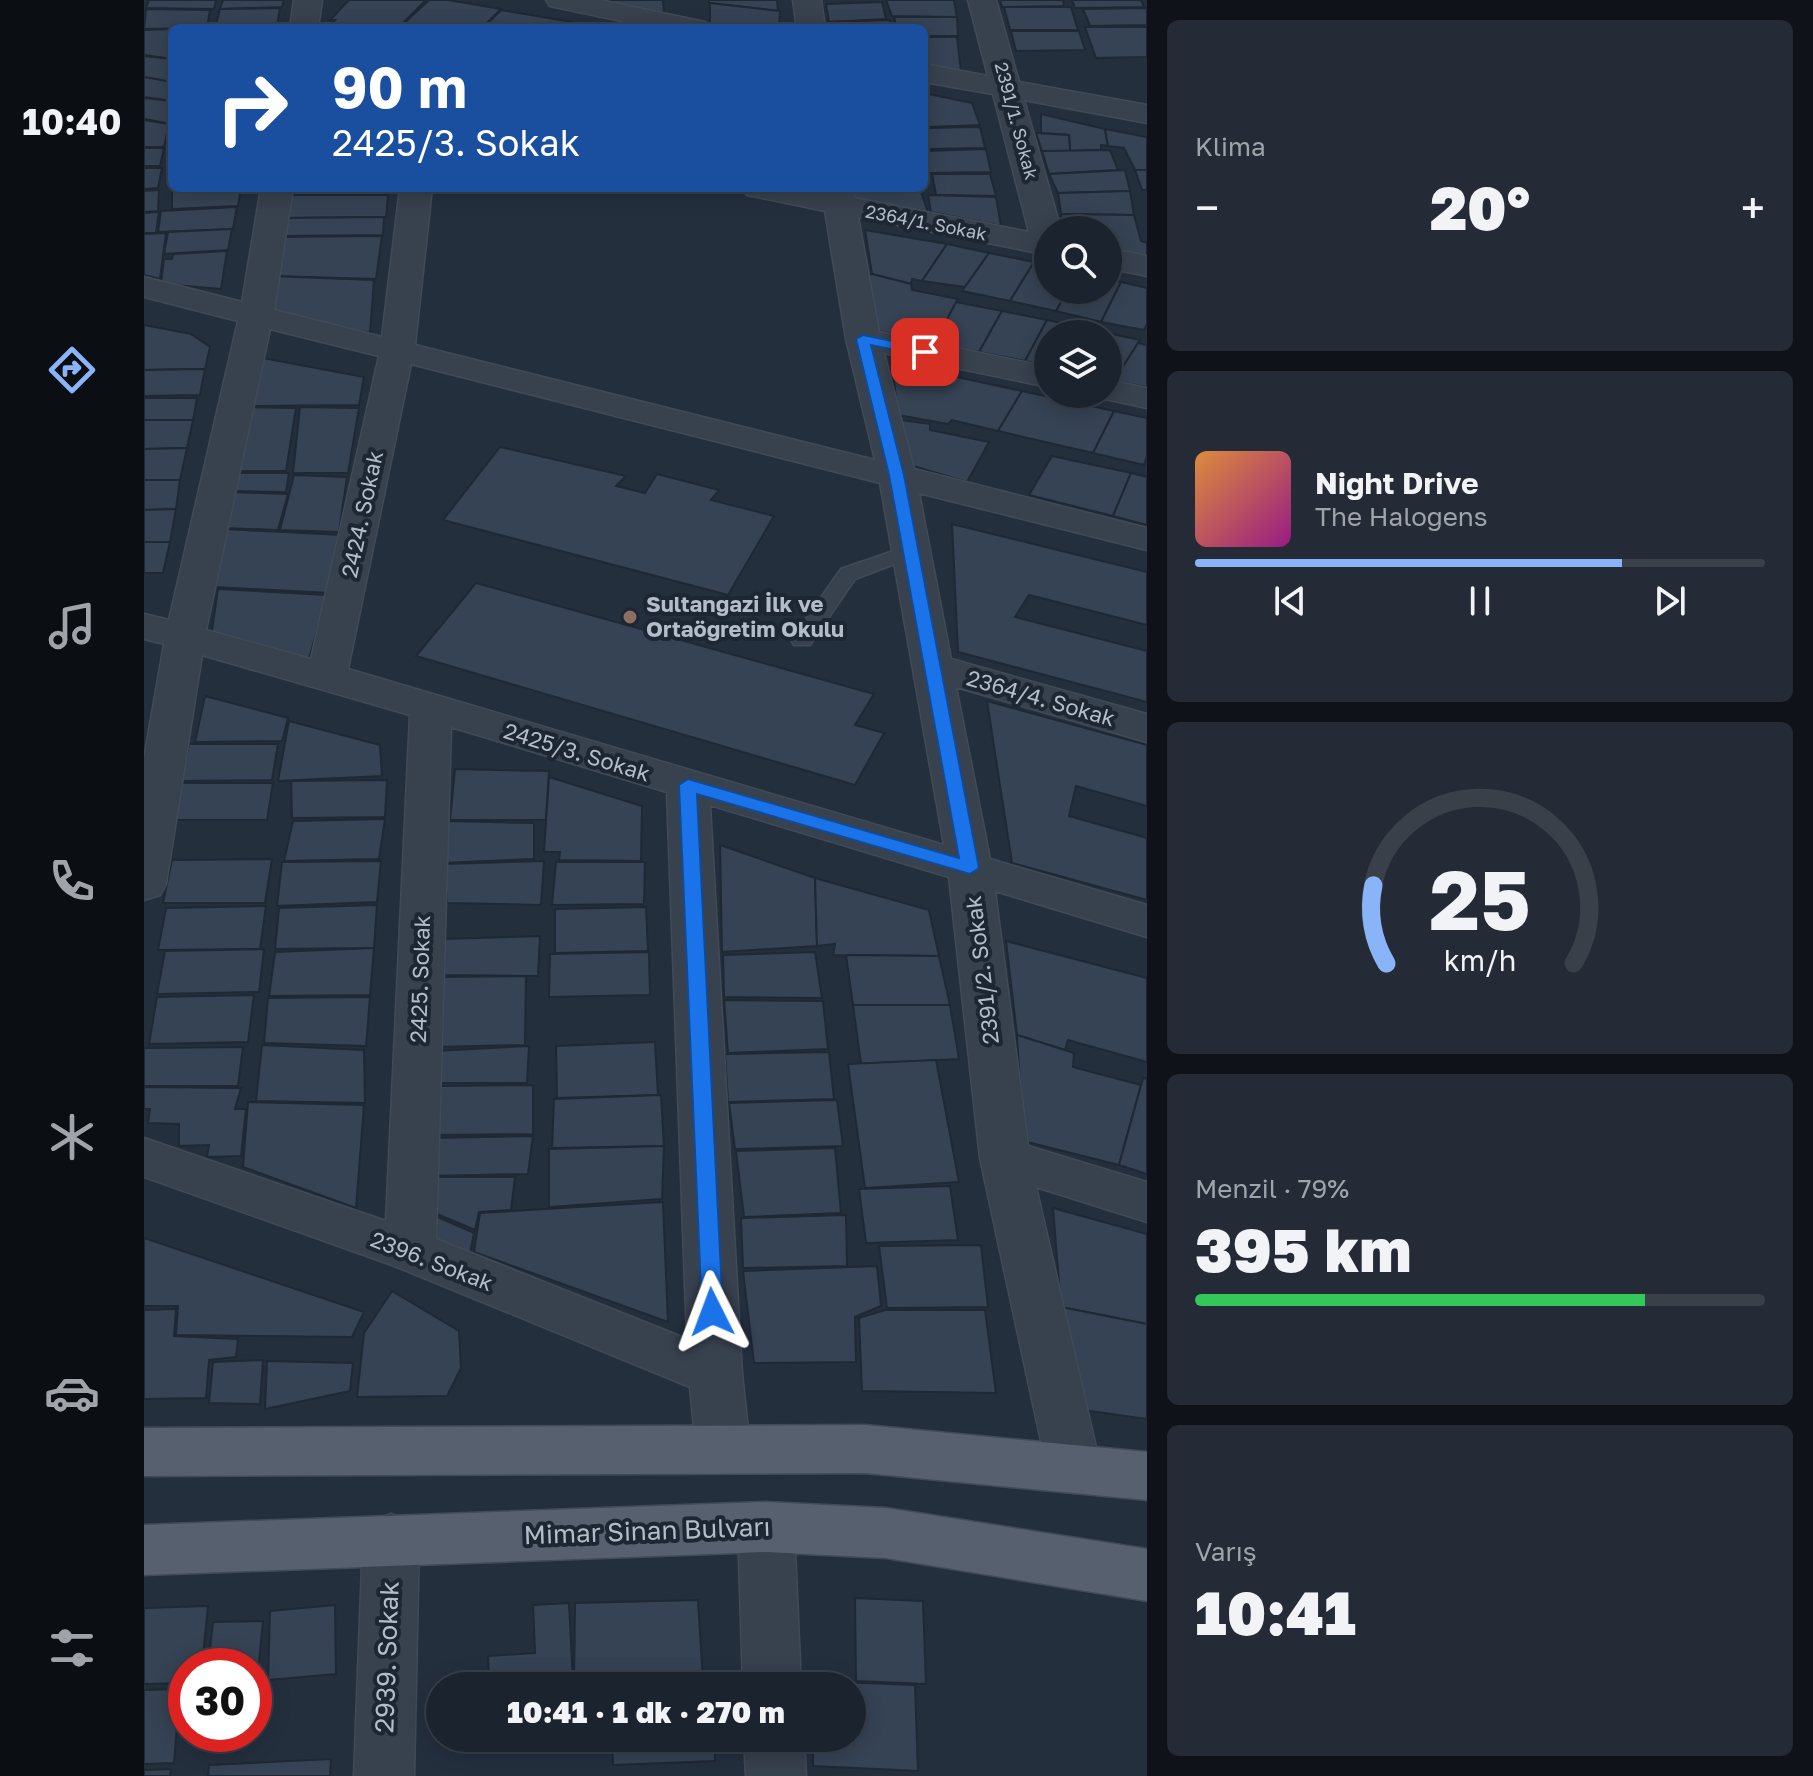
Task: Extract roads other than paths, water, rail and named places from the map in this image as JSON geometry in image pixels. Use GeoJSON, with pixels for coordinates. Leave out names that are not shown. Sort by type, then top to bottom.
{"type":"FeatureCollection","features":[{"type":"Feature","properties":{"kind":"main road"},"geometry":{"type":"LineString","coordinates":[[144,1452],[865,1449],[1147,1476]]}},
{"type":"Feature","properties":{"kind":"main road","name":"Mimar Sinan Bulvarı"},"geometry":{"type":"LineString","coordinates":[[144,1550],[766,1527],[886,1533],[1147,1575]]}},
{"type":"Feature","properties":{"kind":"street"},"geometry":{"type":"LineString","coordinates":[[305,24],[308,0]]}},
{"type":"Feature","properties":{"kind":"street"},"geometry":{"type":"LineString","coordinates":[[560,0],[689,18]]}},
{"type":"Feature","properties":{"kind":"street"},"geometry":{"type":"LineString","coordinates":[[807,0],[810,24]]}},
{"type":"Feature","properties":{"kind":"street","name":"2391/1. Sokak"},"geometry":{"type":"LineString","coordinates":[[982,0],[1041,216]]}},
{"type":"Feature","properties":{"kind":"street"},"geometry":{"type":"LineString","coordinates":[[928,74],[1147,114]]}},
{"type":"Feature","properties":{"kind":"street"},"geometry":{"type":"LineString","coordinates":[[144,884],[185,638],[256,316],[276,192]]}},
{"type":"Feature","properties":{"kind":"street","name":"2424. Sokak"},"geometry":{"type":"LineString","coordinates":[[327,676],[397,351],[416,192]]}},
{"type":"Feature","properties":{"kind":"street","name":"2364/1. Sokak"},"geometry":{"type":"LineString","coordinates":[[794,192],[838,197],[1034,241]]}},
{"type":"Feature","properties":{"kind":"street","name":"2391/2. Sokak"},"geometry":{"type":"LineString","coordinates":[[838,197],[863,339],[897,475],[970,868],[1005,1158],[1074,1469]]}},
{"type":"Feature","properties":{"kind":"street"},"geometry":{"type":"LineString","coordinates":[[1122,261],[1147,266]]}},
{"type":"Feature","properties":{"kind":"street"},"geometry":{"type":"LineString","coordinates":[[144,287],[1147,539]]}},
{"type":"Feature","properties":{"kind":"street"},"geometry":{"type":"LineString","coordinates":[[863,339],[1034,374]]}},
{"type":"Feature","properties":{"kind":"street"},"geometry":{"type":"LineString","coordinates":[[1122,393],[1147,398]]}},
{"type":"Feature","properties":{"kind":"street","name":"2425/3. Sokak"},"geometry":{"type":"LineString","coordinates":[[144,626],[327,676],[1147,921]]}},
{"type":"Feature","properties":{"kind":"street","name":"2364/4. Sokak"},"geometry":{"type":"LineString","coordinates":[[934,667],[1147,728]]}},
{"type":"Feature","properties":{"kind":"street","name":"2425. Sokak"},"geometry":{"type":"LineString","coordinates":[[410,1250],[431,707]]}},
{"type":"Feature","properties":{"kind":"street"},"geometry":{"type":"LineString","coordinates":[[688,785],[715,1374],[723,1448]]}},
{"type":"Feature","properties":{"kind":"street","name":"2396. Sokak"},"geometry":{"type":"LineString","coordinates":[[144,1157],[410,1250],[715,1374]]}},
{"type":"Feature","properties":{"kind":"street"},"geometry":{"type":"LineString","coordinates":[[1005,1158],[1147,1202]]}},
{"type":"Feature","properties":{"kind":"street"},"geometry":{"type":"LineString","coordinates":[[766,1527],[771,1672]]}},
{"type":"Feature","properties":{"kind":"street","name":"2939. Sokak"},"geometry":{"type":"LineString","coordinates":[[384,1776],[391,1539]]}},
{"type":"Feature","properties":{"kind":"street"},"geometry":{"type":"LineString","coordinates":[[775,1752],[776,1776]]}},
{"type":"Feature","properties":{"kind":"lane"},"geometry":{"type":"LineString","coordinates":[[802,640],[848,574],[911,551]]}},
{"type":"Feature","properties":{"kind":"place","name":"Sultangazi İlk ve Ortaöğretim Okulu"},"geometry":{"type":"Point","coordinates":[630,617]}}]}
